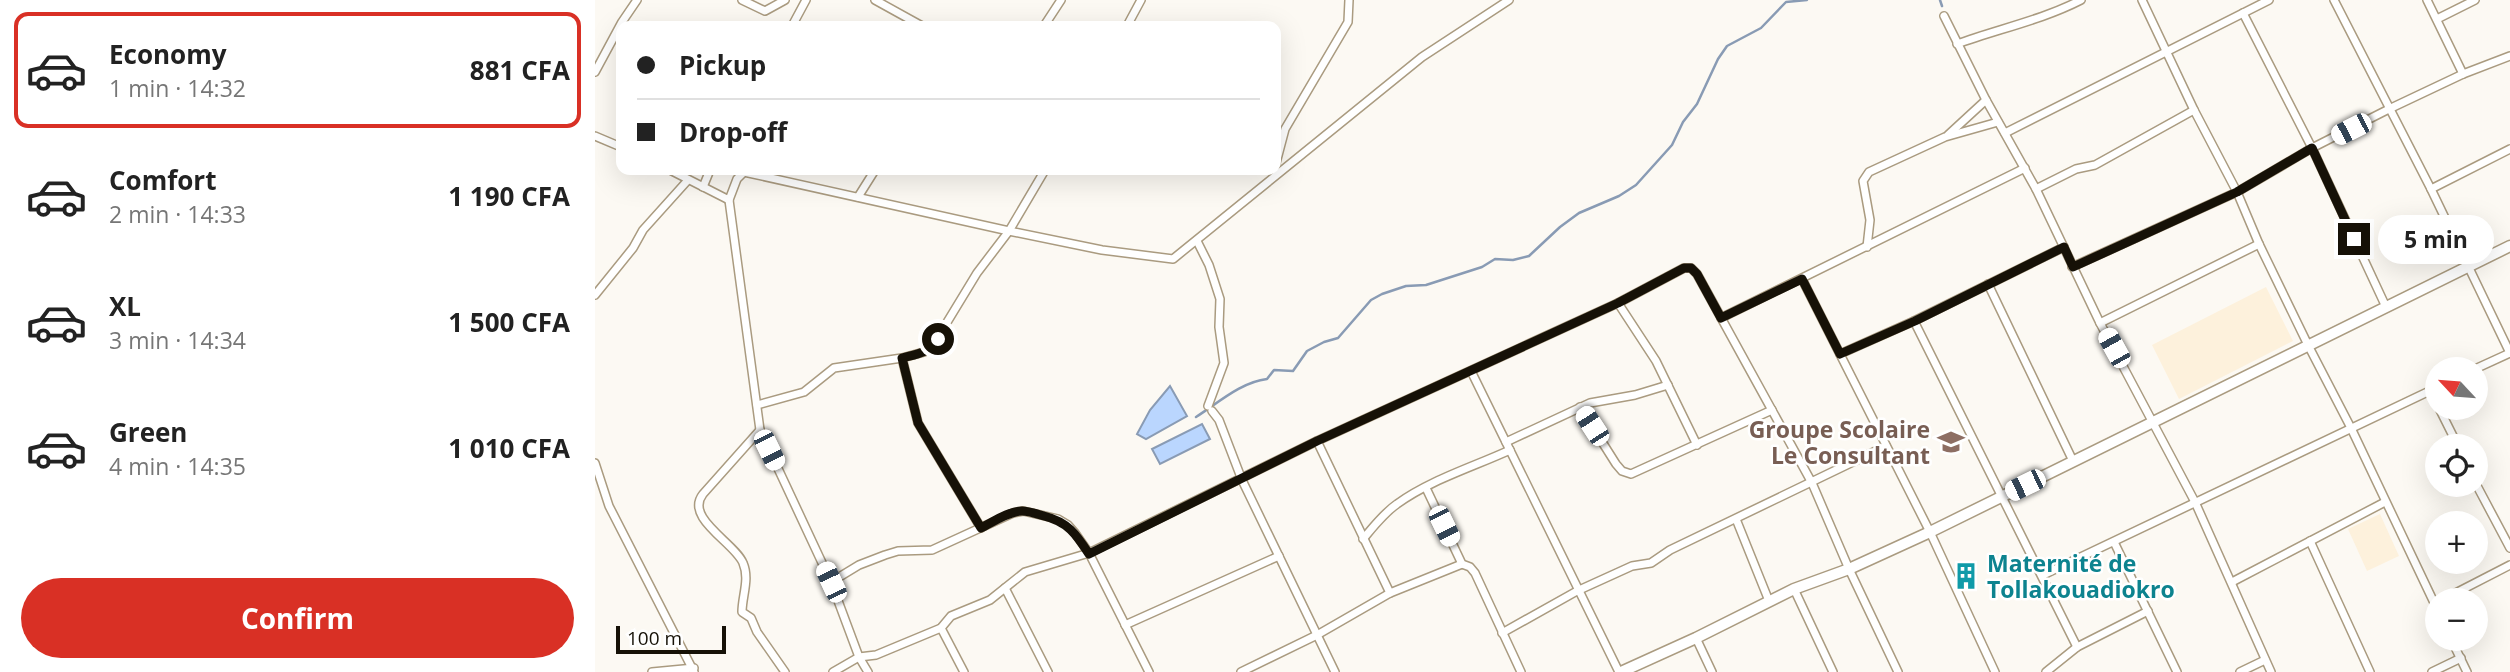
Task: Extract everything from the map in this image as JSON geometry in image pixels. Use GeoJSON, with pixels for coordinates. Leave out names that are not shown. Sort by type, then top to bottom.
{"type":"FeatureCollection","features":[{"type":"Feature","properties":{"kind":"street"},"geometry":{"type":"LineString","coordinates":[[623,21],[637,0]]}},
{"type":"Feature","properties":{"kind":"street"},"geometry":{"type":"LineString","coordinates":[[742,0],[765,11],[785,0]]}},
{"type":"Feature","properties":{"kind":"street"},"geometry":{"type":"LineString","coordinates":[[795,21],[806,0]]}},
{"type":"Feature","properties":{"kind":"street"},"geometry":{"type":"LineString","coordinates":[[875,0],[913,21]]}},
{"type":"Feature","properties":{"kind":"street"},"geometry":{"type":"LineString","coordinates":[[1047,21],[1061,0]]}},
{"type":"Feature","properties":{"kind":"street"},"geometry":{"type":"LineString","coordinates":[[1130,21],[1140,0]]}},
{"type":"Feature","properties":{"kind":"street"},"geometry":{"type":"LineString","coordinates":[[1281,144],[1285,129],[1348,22],[1349,0]]}},
{"type":"Feature","properties":{"kind":"street"},"geometry":{"type":"LineString","coordinates":[[1281,168],[1422,57],[1509,0]]}},
{"type":"Feature","properties":{"kind":"street"},"geometry":{"type":"LineString","coordinates":[[1957,44],[2052,15],[2081,0]]}},
{"type":"Feature","properties":{"kind":"street"},"geometry":{"type":"LineString","coordinates":[[2141,0],[2429,588]]}},
{"type":"Feature","properties":{"kind":"street"},"geometry":{"type":"LineString","coordinates":[[2005,133],[2269,0]]}},
{"type":"Feature","properties":{"kind":"street"},"geometry":{"type":"LineString","coordinates":[[2334,0],[2431,189],[2510,353],[2489,363]]}},
{"type":"Feature","properties":{"kind":"street"},"geometry":{"type":"LineString","coordinates":[[2427,0],[2463,74]]}},
{"type":"Feature","properties":{"kind":"street"},"geometry":{"type":"LineString","coordinates":[[2437,19],[2475,0]]}},
{"type":"Feature","properties":{"kind":"street"},"geometry":{"type":"LineString","coordinates":[[2243,13],[2312,148],[2386,307]]}},
{"type":"Feature","properties":{"kind":"street"},"geometry":{"type":"LineString","coordinates":[[1944,16],[1986,100],[2036,189],[2100,323],[2195,502],[2271,672]]}},
{"type":"Feature","properties":{"kind":"street"},"geometry":{"type":"LineString","coordinates":[[595,72],[616,33]]}},
{"type":"Feature","properties":{"kind":"street"},"geometry":{"type":"LineString","coordinates":[[2073,267],[2237,192],[2312,148],[2389,109],[2463,74],[2510,56]]}},
{"type":"Feature","properties":{"kind":"street"},"geometry":{"type":"LineString","coordinates":[[1945,138],[1986,100]]}},
{"type":"Feature","properties":{"kind":"street"},"geometry":{"type":"LineString","coordinates":[[2036,189],[2076,169],[2095,165],[2194,110]]}},
{"type":"Feature","properties":{"kind":"street"},"geometry":{"type":"LineString","coordinates":[[1867,247],[1871,220],[1863,181],[1870,172],[1945,138],[1998,122]]}},
{"type":"Feature","properties":{"kind":"street"},"geometry":{"type":"LineString","coordinates":[[595,136],[616,145]]}},
{"type":"Feature","properties":{"kind":"street"},"geometry":{"type":"LineString","coordinates":[[2431,189],[2510,149]]}},
{"type":"Feature","properties":{"kind":"street"},"geometry":{"type":"LineString","coordinates":[[1721,318],[2025,168]]}},
{"type":"Feature","properties":{"kind":"street"},"geometry":{"type":"LineString","coordinates":[[679,175],[729,200]]}},
{"type":"Feature","properties":{"kind":"street"},"geometry":{"type":"LineString","coordinates":[[703,187],[708,175]]}},
{"type":"Feature","properties":{"kind":"street"},"geometry":{"type":"LineString","coordinates":[[741,175],[729,200],[760,430],[831,582],[859,657],[868,672]]}},
{"type":"Feature","properties":{"kind":"street"},"geometry":{"type":"LineString","coordinates":[[758,175],[1102,250],[1173,259],[1272,175]]}},
{"type":"Feature","properties":{"kind":"street"},"geometry":{"type":"LineString","coordinates":[[858,197],[872,175]]}},
{"type":"Feature","properties":{"kind":"street"},"geometry":{"type":"LineString","coordinates":[[757,405],[804,391],[834,368],[902,358],[932,347],[977,273],[1009,231],[1042,175]]}},
{"type":"Feature","properties":{"kind":"street"},"geometry":{"type":"LineString","coordinates":[[595,295],[633,248],[643,230],[688,180]]}},
{"type":"Feature","properties":{"kind":"street"},"geometry":{"type":"LineString","coordinates":[[1197,241],[1209,265],[1220,299],[1219,327],[1224,362],[1210,408],[1224,430],[1242,480],[1335,672]]}},
{"type":"Feature","properties":{"kind":"street"},"geometry":{"type":"LineString","coordinates":[[2100,323],[2259,244]]}},
{"type":"Feature","properties":{"kind":"street"},"geometry":{"type":"LineString","coordinates":[[1471,371],[1577,591],[1620,672],[1794,589],[1849,569],[1930,532],[2510,246]]}},
{"type":"Feature","properties":{"kind":"street"},"geometry":{"type":"LineString","coordinates":[[1840,354],[1915,321],[2064,247]]}},
{"type":"Feature","properties":{"kind":"street"},"geometry":{"type":"LineString","coordinates":[[833,672],[859,657],[876,655],[941,628],[951,616],[991,600],[1025,572],[1089,554],[1317,441],[1618,303],[1684,268],[1691,268],[1697,274],[1812,483],[1898,672]]}},
{"type":"Feature","properties":{"kind":"street"},"geometry":{"type":"LineString","coordinates":[[1802,279],[1930,532],[1995,672]]}},
{"type":"Feature","properties":{"kind":"street"},"geometry":{"type":"LineString","coordinates":[[1988,284],[2073,461]]}},
{"type":"Feature","properties":{"kind":"street"},"geometry":{"type":"LineString","coordinates":[[1618,303],[1655,360],[1697,445]]}},
{"type":"Feature","properties":{"kind":"street"},"geometry":{"type":"LineString","coordinates":[[1915,321],[2077,647]]}},
{"type":"Feature","properties":{"kind":"street"},"geometry":{"type":"LineString","coordinates":[[902,358],[918,423],[981,528]]}},
{"type":"Feature","properties":{"kind":"street"},"geometry":{"type":"LineString","coordinates":[[1363,539],[1381,517],[1398,503],[1580,407],[1590,402],[1635,395],[1668,385]]}},
{"type":"Feature","properties":{"kind":"street"},"geometry":{"type":"LineString","coordinates":[[2043,575],[2425,392]]}},
{"type":"Feature","properties":{"kind":"street"},"geometry":{"type":"LineString","coordinates":[[1580,407],[1616,464],[1622,471],[1631,474],[1772,410]]}},
{"type":"Feature","properties":{"kind":"street"},"geometry":{"type":"LineString","coordinates":[[760,430],[698,500],[698,508],[704,519],[744,564],[746,586],[742,612],[751,618],[757,632],[785,672]]}},
{"type":"Feature","properties":{"kind":"street"},"geometry":{"type":"LineString","coordinates":[[1317,441],[1390,593]]}},
{"type":"Feature","properties":{"kind":"street"},"geometry":{"type":"LineString","coordinates":[[1502,634],[1577,591],[1632,566],[1651,563],[1670,550],[1886,446]]}},
{"type":"Feature","properties":{"kind":"street"},"geometry":{"type":"LineString","coordinates":[[595,463],[609,506],[694,670],[652,672]]}},
{"type":"Feature","properties":{"kind":"street"},"geometry":{"type":"LineString","coordinates":[[1426,488],[1462,564]]}},
{"type":"Feature","properties":{"kind":"street"},"geometry":{"type":"LineString","coordinates":[[2482,497],[2510,548]]}},
{"type":"Feature","properties":{"kind":"street"},"geometry":{"type":"LineString","coordinates":[[2232,582],[2385,502]]}},
{"type":"Feature","properties":{"kind":"street"},"geometry":{"type":"LineString","coordinates":[[831,582],[859,565],[885,555],[898,551],[932,550],[1013,513],[1023,511],[1058,519],[1068,525],[1089,554],[1149,672]]}},
{"type":"Feature","properties":{"kind":"street"},"geometry":{"type":"LineString","coordinates":[[1736,519],[1769,601]]}},
{"type":"Feature","properties":{"kind":"street"},"geometry":{"type":"LineString","coordinates":[[2310,541],[2370,672]]}},
{"type":"Feature","properties":{"kind":"street"},"geometry":{"type":"LineString","coordinates":[[2114,542],[2177,672]]}},
{"type":"Feature","properties":{"kind":"street"},"geometry":{"type":"LineString","coordinates":[[1125,625],[1279,556]]}},
{"type":"Feature","properties":{"kind":"street"},"geometry":{"type":"LineString","coordinates":[[1243,671],[1317,635],[1390,593],[1462,564],[1475,573],[1521,672]]}},
{"type":"Feature","properties":{"kind":"street"},"geometry":{"type":"LineString","coordinates":[[2469,588],[2510,565]]}},
{"type":"Feature","properties":{"kind":"street"},"geometry":{"type":"LineString","coordinates":[[1006,588],[1048,672]]}},
{"type":"Feature","properties":{"kind":"street"},"geometry":{"type":"LineString","coordinates":[[1794,589],[1833,672]]}},
{"type":"Feature","properties":{"kind":"street"},"geometry":{"type":"LineString","coordinates":[[2046,672],[2057,666],[2077,647],[2148,611]]}},
{"type":"Feature","properties":{"kind":"street"},"geometry":{"type":"LineString","coordinates":[[941,628],[964,672]]}},
{"type":"Feature","properties":{"kind":"street"},"geometry":{"type":"LineString","coordinates":[[1696,638],[1712,672]]}},
{"type":"Feature","properties":{"kind":"street"},"geometry":{"type":"LineString","coordinates":[[2457,651],[2467,672]]}},
{"type":"Feature","properties":{"kind":"street"},"geometry":{"type":"LineString","coordinates":[[2432,672],[2461,658]]}},
{"type":"Feature","properties":{"kind":"street"},"geometry":{"type":"LineString","coordinates":[[2240,672],[2265,660]]}},
{"type":"Feature","properties":{"kind":"shaded area"},"geometry":{"type":"Polygon","coordinates":[[[2266,287],[2293,341],[2179,399],[2152,345],[2266,287]]]}},
{"type":"Feature","properties":{"kind":"shaded area"},"geometry":{"type":"Polygon","coordinates":[[[2380,514],[2399,556],[2367,571],[2348,529],[2380,514]]]}},
{"type":"Feature","properties":{"kind":"water"},"geometry":{"type":"Polygon","coordinates":[[[1170,386],[1187,416],[1146,439],[1137,434],[1150,410],[1170,386]]]}},
{"type":"Feature","properties":{"kind":"water"},"geometry":{"type":"Polygon","coordinates":[[[1202,424],[1210,439],[1160,464],[1152,449],[1202,424]]]}},
{"type":"Feature","properties":{"kind":"waterway"},"geometry":{"type":"LineString","coordinates":[[1196,417],[1248,384],[1267,379],[1274,370],[1293,371],[1307,351],[1338,338],[1371,300],[1382,294],[1406,286],[1426,285],[1482,267],[1495,259],[1513,260],[1529,256],[1579,213],[1619,196],[1636,185],[1672,145],[1727,46],[1761,28],[1786,2],[1807,0]]}},
{"type":"Feature","properties":{"kind":"waterway"},"geometry":{"type":"LineString","coordinates":[[1940,0],[1942,6]]}},
{"type":"Feature","properties":{"kind":"place","name":"Groupe Scolaire Le Consultant"},"geometry":{"type":"Point","coordinates":[1951,442]}},
{"type":"Feature","properties":{"kind":"place","name":"Maternité de Tollakouadiokro"},"geometry":{"type":"Point","coordinates":[1966,576]}},
{"type":"Feature","properties":{"kind":"route"},"geometry":{"type":"LineString","coordinates":[[938,339],[924,352],[902,358],[911,402],[927,440],[981,528],[1023,511],[1058,519],[1068,525],[1089,554],[1317,441],[1618,303],[1684,268],[1691,268],[1697,274],[1721,318],[1802,279],[1840,354],[1915,321],[2064,247],[2073,267],[2237,192],[2312,148],[2354,239]]}}]}
